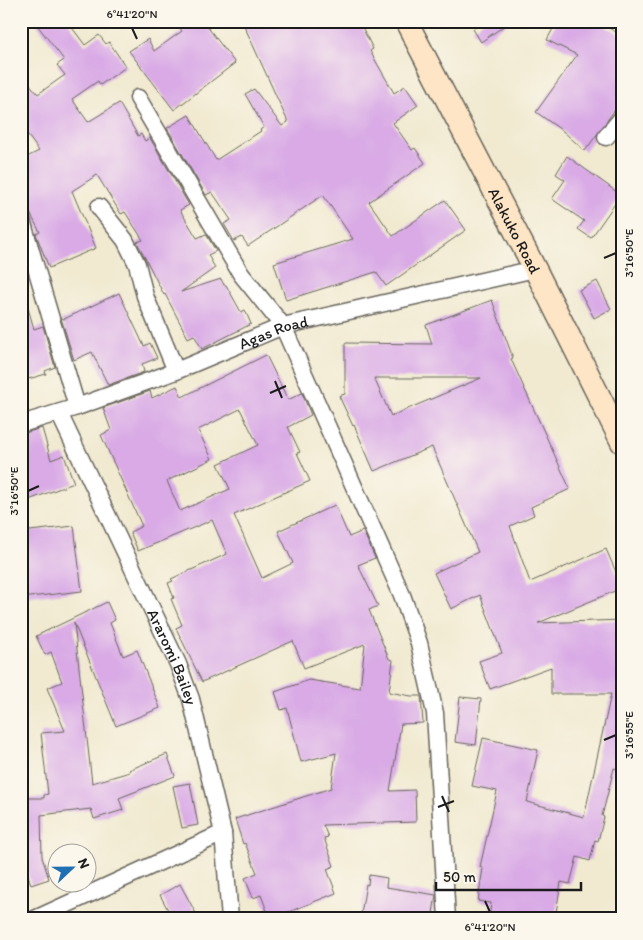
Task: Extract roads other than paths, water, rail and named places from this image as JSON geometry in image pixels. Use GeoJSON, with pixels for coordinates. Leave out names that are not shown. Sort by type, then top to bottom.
{"type":"FeatureCollection","features":[{"type":"Feature","properties":{"kind":"main road","name":"Alakuko Road"},"geometry":{"type":"LineString","coordinates":[[406,21],[535,269],[622,442]]}},
{"type":"Feature","properties":{"kind":"street"},"geometry":{"type":"LineString","coordinates":[[138,98],[241,274],[283,326],[402,595],[419,643],[435,713],[447,919]]}},
{"type":"Feature","properties":{"kind":"street"},"geometry":{"type":"LineString","coordinates":[[606,137],[622,118]]}},
{"type":"Feature","properties":{"kind":"street"},"geometry":{"type":"LineString","coordinates":[[99,207],[125,240],[137,264],[145,296],[176,371]]}},
{"type":"Feature","properties":{"kind":"street"},"geometry":{"type":"LineString","coordinates":[[21,218],[77,407]]}},
{"type":"Feature","properties":{"kind":"street","name":"Agas Road"},"geometry":{"type":"LineString","coordinates":[[21,424],[77,407],[176,371],[283,326],[535,269]]}},
{"type":"Feature","properties":{"kind":"street","name":"Araromi Bailey"},"geometry":{"type":"LineString","coordinates":[[59,413],[178,664],[191,699],[223,833],[230,919]]}},
{"type":"Feature","properties":{"kind":"street"},"geometry":{"type":"LineString","coordinates":[[35,919],[223,833]]}}]}
